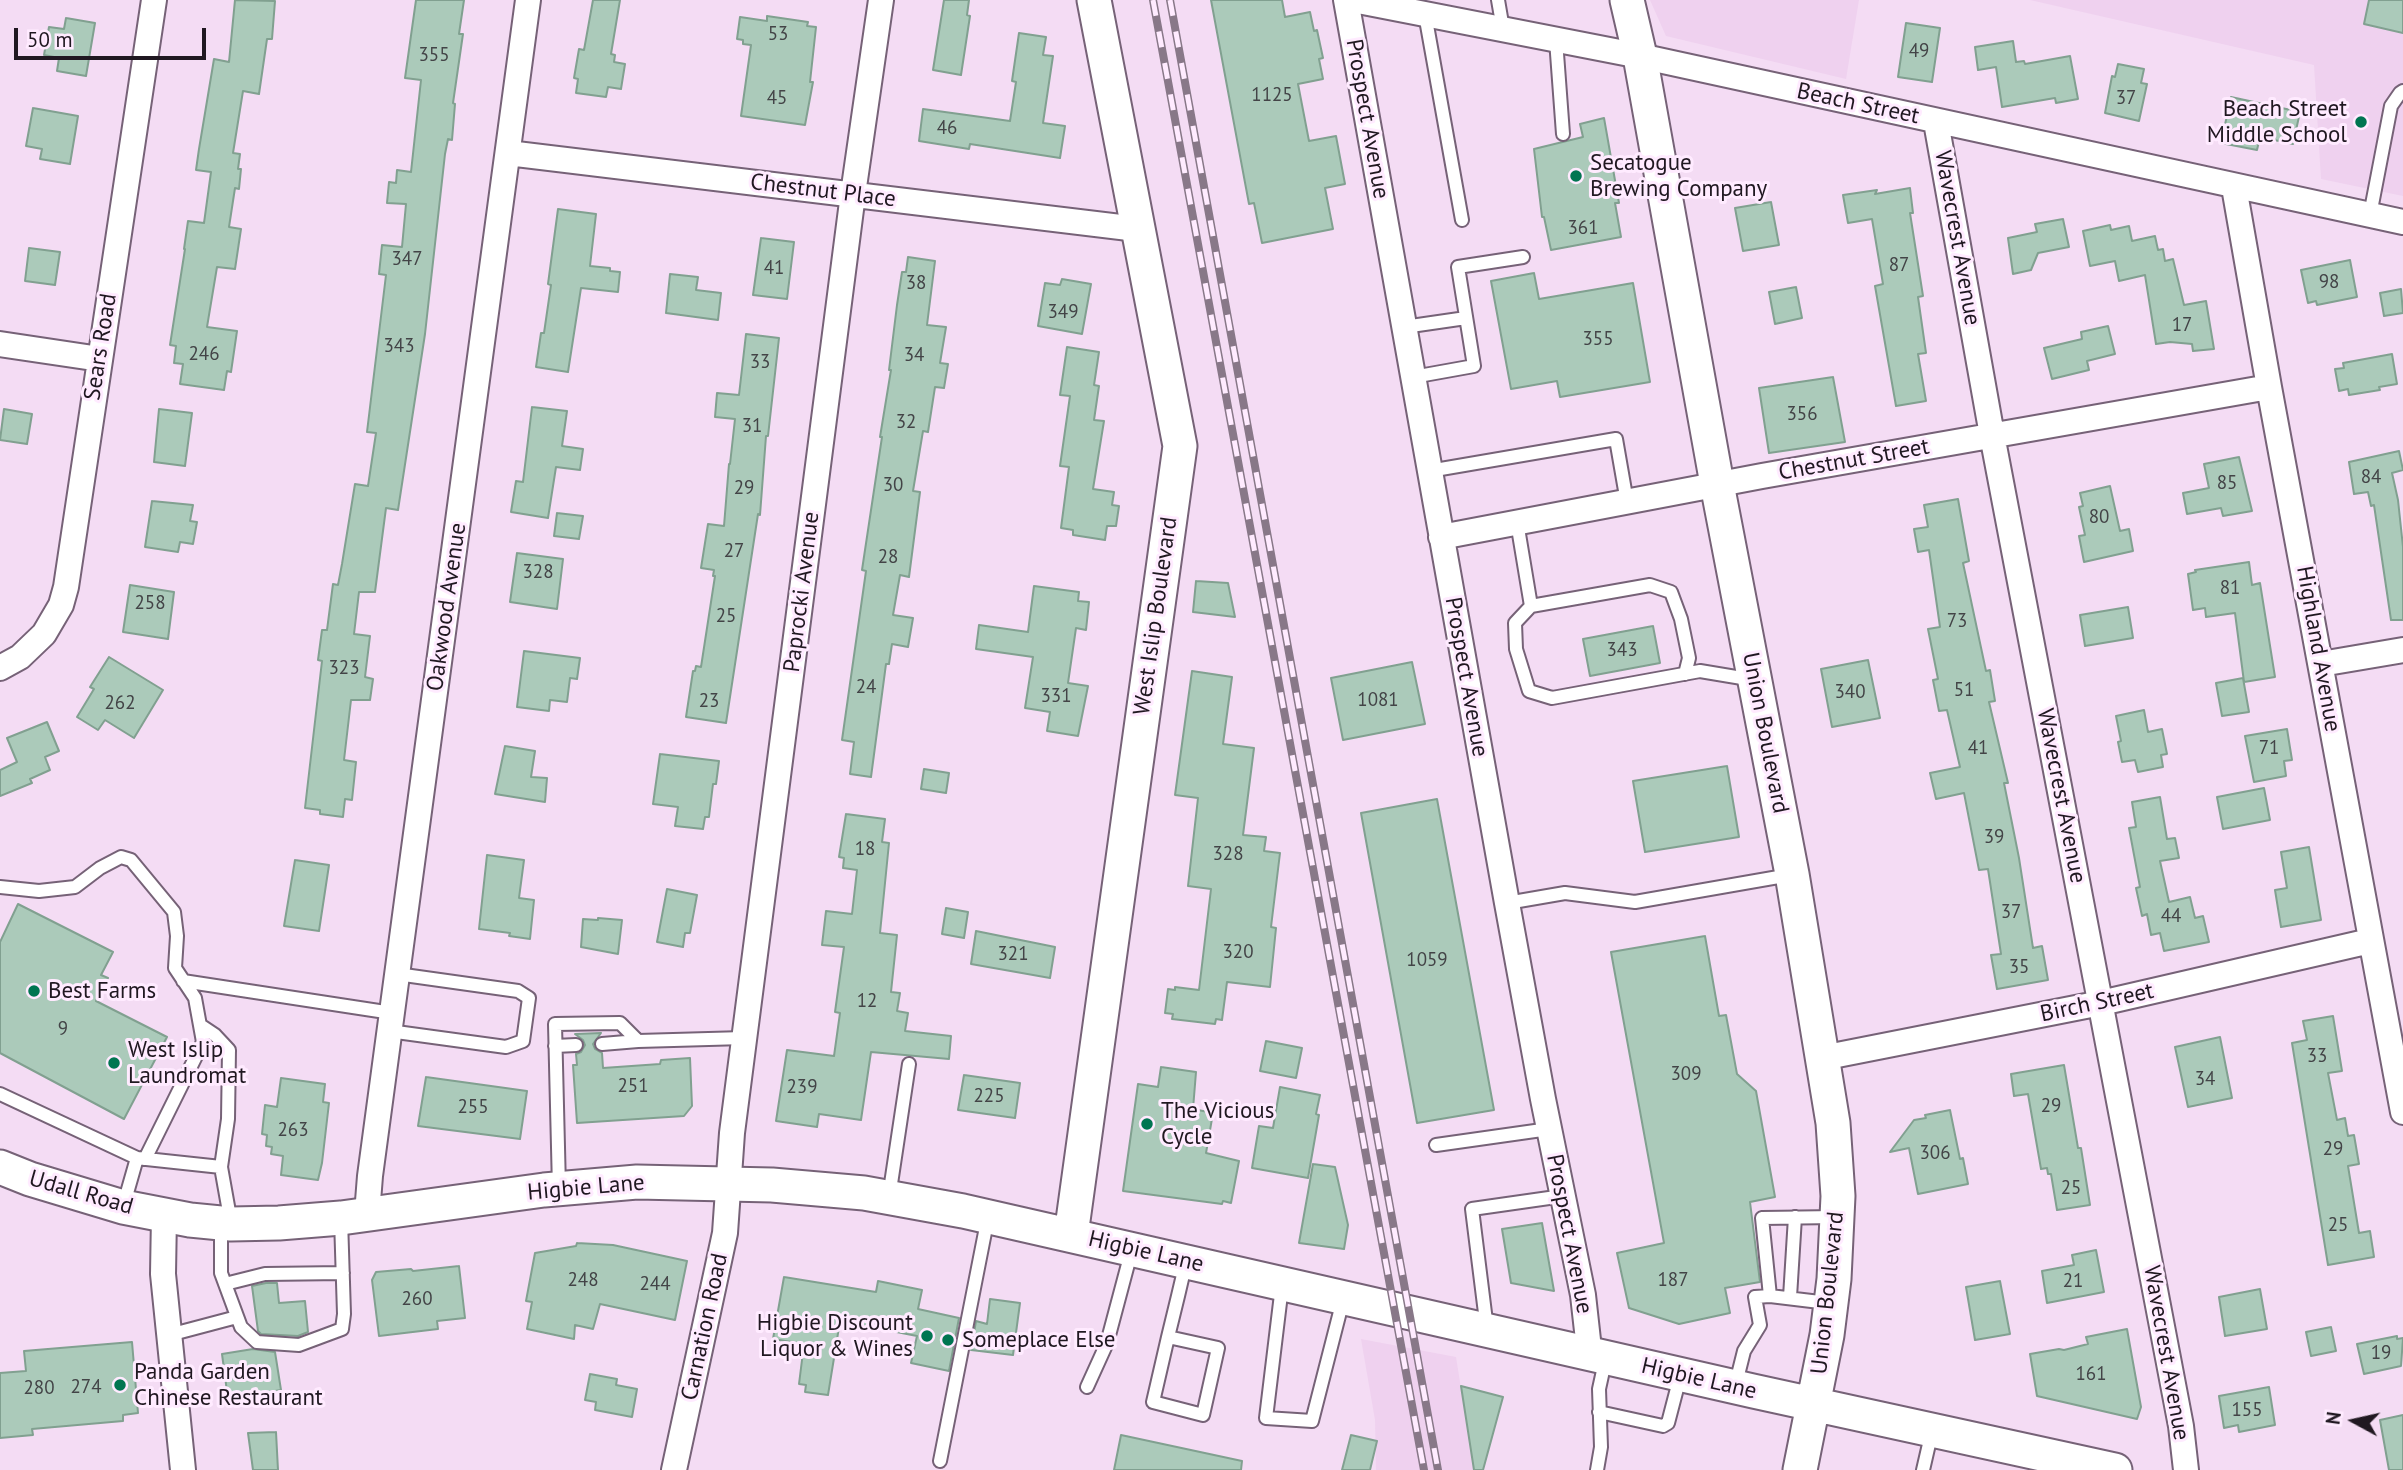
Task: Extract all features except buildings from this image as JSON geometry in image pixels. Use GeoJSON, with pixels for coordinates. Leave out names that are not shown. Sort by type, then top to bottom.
{"type":"FeatureCollection","features":[{"type":"Feature","properties":{"kind":"main road","name":"West Islip Boulevard"},"geometry":{"type":"LineString","coordinates":[[1071,1235],[1180,446],[1094,0]]}},
{"type":"Feature","properties":{"kind":"main road","name":"Union Boulevard"},"geometry":{"type":"LineString","coordinates":[[1631,1],[1717,484],[1792,874],[1833,1123],[1838,1217],[1831,1303],[1800,1470]]}},
{"type":"Feature","properties":{"kind":"main road","name":"Udall Road"},"geometry":{"type":"LineString","coordinates":[[0,1167],[39,1182],[123,1207],[164,1215]]}},
{"type":"Feature","properties":{"kind":"main road","name":"Higbie Lane"},"geometry":{"type":"LineString","coordinates":[[164,1215],[226,1223],[279,1223],[637,1182],[783,1186],[888,1197],[1071,1235],[1813,1405],[2115,1470]]}},
{"type":"Feature","properties":{"kind":"street","name":"Sears Road"},"geometry":{"type":"LineString","coordinates":[[0,668],[33,646],[54,619],[66,587],[154,0]]}},
{"type":"Feature","properties":{"kind":"street","name":"Oakwood Avenue"},"geometry":{"type":"LineString","coordinates":[[354,1216],[370,1176],[528,0]]}},
{"type":"Feature","properties":{"kind":"street","name":"Paprocki Avenue"},"geometry":{"type":"LineString","coordinates":[[728,1184],[732,1133],[853,194],[881,0]]}},
{"type":"Feature","properties":{"kind":"street","name":"Prospect Avenue"},"geometry":{"type":"LineString","coordinates":[[1346,0],[1507,903],[1583,1295],[1588,1340],[1596,1355]]}},
{"type":"Feature","properties":{"kind":"street","name":"Beach Street"},"geometry":{"type":"LineString","coordinates":[[1353,0],[1640,56],[2403,222]]}},
{"type":"Feature","properties":{"kind":"street","name":"Wavecrest Avenue"},"geometry":{"type":"LineString","coordinates":[[1936,122],[1992,435],[2181,1426],[2186,1470]]}},
{"type":"Feature","properties":{"kind":"street","name":"Chestnut Place"},"geometry":{"type":"LineString","coordinates":[[508,153],[1137,229]]}},
{"type":"Feature","properties":{"kind":"street","name":"Highland Avenue"},"geometry":{"type":"LineString","coordinates":[[2234,187],[2403,1112]]}},
{"type":"Feature","properties":{"kind":"street"},"geometry":{"type":"LineString","coordinates":[[0,344],[100,359]]}},
{"type":"Feature","properties":{"kind":"street","name":"Chestnut Street"},"geometry":{"type":"LineString","coordinates":[[1441,537],[1717,484],[2269,387]]}},
{"type":"Feature","properties":{"kind":"street"},"geometry":{"type":"LineString","coordinates":[[2321,664],[2403,650]]}},
{"type":"Feature","properties":{"kind":"street","name":"Birch Street"},"geometry":{"type":"LineString","coordinates":[[1822,1058],[2101,1003],[2370,941]]}},
{"type":"Feature","properties":{"kind":"street","name":"Carnation Road"},"geometry":{"type":"LineString","coordinates":[[674,1470],[725,1233],[728,1184]]}},
{"type":"Feature","properties":{"kind":"street"},"geometry":{"type":"LineString","coordinates":[[164,1215],[163,1274],[183,1470]]}},
{"type":"Feature","properties":{"kind":"lane"},"geometry":{"type":"LineString","coordinates":[[1498,0],[1503,29]]}},
{"type":"Feature","properties":{"kind":"lane"},"geometry":{"type":"LineString","coordinates":[[1424,14],[1462,220]]}},
{"type":"Feature","properties":{"kind":"lane"},"geometry":{"type":"LineString","coordinates":[[1556,40],[1563,134]]}},
{"type":"Feature","properties":{"kind":"lane"},"geometry":{"type":"LineString","coordinates":[[2370,215],[2391,106],[2403,91]]}},
{"type":"Feature","properties":{"kind":"lane"},"geometry":{"type":"LineString","coordinates":[[1413,377],[1474,366],[1458,267],[1523,257]]}},
{"type":"Feature","properties":{"kind":"lane"},"geometry":{"type":"LineString","coordinates":[[1404,327],[1466,317]]}},
{"type":"Feature","properties":{"kind":"lane"},"geometry":{"type":"LineString","coordinates":[[1429,471],[1616,439],[1627,502]]}},
{"type":"Feature","properties":{"kind":"lane"},"geometry":{"type":"LineString","coordinates":[[1517,522],[1531,606]]}},
{"type":"Feature","properties":{"kind":"lane"},"geometry":{"type":"LineString","coordinates":[[1685,674],[1689,658],[1681,619],[1671,592],[1650,585],[1531,606],[1515,623],[1516,649],[1529,691],[1552,698],[1685,674],[1700,671],[1755,680]]}},
{"type":"Feature","properties":{"kind":"lane"},"geometry":{"type":"LineString","coordinates":[[0,887],[40,891],[75,887],[100,868],[121,857],[131,860],[174,912],[177,936],[175,968],[195,998],[203,1042],[141,1158],[123,1207]]}},
{"type":"Feature","properties":{"kind":"lane"},"geometry":{"type":"LineString","coordinates":[[1507,903],[1565,893],[1635,902],[1792,874]]}},
{"type":"Feature","properties":{"kind":"lane"},"geometry":{"type":"LineString","coordinates":[[183,981],[506,1046],[523,1041],[529,998],[519,991],[397,974]]}},
{"type":"Feature","properties":{"kind":"lane"},"geometry":{"type":"LineString","coordinates":[[559,1189],[555,1024],[620,1023],[638,1041]]}},
{"type":"Feature","properties":{"kind":"lane"},"geometry":{"type":"LineString","coordinates":[[200,1025],[215,1035],[229,1050],[228,1119],[221,1167],[226,1223],[221,1273],[241,1327],[257,1342],[299,1345],[342,1329],[343,1273],[354,1216]]}},
{"type":"Feature","properties":{"kind":"lane"},"geometry":{"type":"LineString","coordinates":[[602,1044],[744,1038]]}},
{"type":"Feature","properties":{"kind":"lane"},"geometry":{"type":"LineString","coordinates":[[555,1046],[576,1045]]}},
{"type":"Feature","properties":{"kind":"lane"},"geometry":{"type":"LineString","coordinates":[[888,1197],[909,1064]]}},
{"type":"Feature","properties":{"kind":"lane"},"geometry":{"type":"LineString","coordinates":[[0,1094],[141,1158],[221,1167]]}},
{"type":"Feature","properties":{"kind":"lane"},"geometry":{"type":"LineString","coordinates":[[1436,1145],[1549,1129]]}},
{"type":"Feature","properties":{"kind":"lane"},"geometry":{"type":"LineString","coordinates":[[1487,1329],[1472,1209],[1563,1196]]}},
{"type":"Feature","properties":{"kind":"lane"},"geometry":{"type":"LineString","coordinates":[[940,1461],[988,1217]]}},
{"type":"Feature","properties":{"kind":"lane"},"geometry":{"type":"LineString","coordinates":[[1790,1297],[1795,1217]]}},
{"type":"Feature","properties":{"kind":"lane"},"geometry":{"type":"LineString","coordinates":[[1770,1296],[1762,1218],[1838,1217]]}},
{"type":"Feature","properties":{"kind":"lane"},"geometry":{"type":"LineString","coordinates":[[1087,1387],[1107,1343],[1132,1249]]}},
{"type":"Feature","properties":{"kind":"lane"},"geometry":{"type":"LineString","coordinates":[[1168,1337],[1218,1348],[1203,1415],[1153,1402],[1168,1337],[1186,1261]]}},
{"type":"Feature","properties":{"kind":"lane"},"geometry":{"type":"LineString","coordinates":[[225,1284],[265,1274],[343,1273]]}},
{"type":"Feature","properties":{"kind":"lane"},"geometry":{"type":"LineString","coordinates":[[1282,1283],[1266,1418],[1312,1422],[1344,1297]]}},
{"type":"Feature","properties":{"kind":"lane"},"geometry":{"type":"LineString","coordinates":[[1735,1387],[1744,1351],[1760,1325],[1755,1297],[1790,1297],[1831,1303]]}},
{"type":"Feature","properties":{"kind":"lane"},"geometry":{"type":"LineString","coordinates":[[169,1335],[237,1317]]}},
{"type":"Feature","properties":{"kind":"lane"},"geometry":{"type":"LineString","coordinates":[[1596,1355],[1601,1447],[1597,1470]]}},
{"type":"Feature","properties":{"kind":"lane"},"geometry":{"type":"LineString","coordinates":[[1599,1412],[1663,1426],[1668,1423],[1681,1374]]}},
{"type":"Feature","properties":{"kind":"lane"},"geometry":{"type":"LineString","coordinates":[[1923,1470],[1932,1430]]}},
{"type":"Feature","properties":{"kind":"shaded area"},"geometry":{"type":"Polygon","coordinates":[[[1650,0],[1859,0],[1846,79],[1666,36],[1650,0]]]}},
{"type":"Feature","properties":{"kind":"shaded area","name":"Beach Street Middle School"},"geometry":{"type":"Polygon","coordinates":[[[2030,0],[2403,0],[2403,196],[2321,179],[2314,65],[2030,0]]]}},
{"type":"Feature","properties":{"kind":"shaded area"},"geometry":{"type":"Polygon","coordinates":[[[1361,1339],[1456,1357],[1474,1470],[1376,1470],[1375,1420],[1361,1339]]]}},
{"type":"Feature","properties":{"kind":"railway"},"geometry":{"type":"LineString","coordinates":[[1153,0],[1424,1470]]}},
{"type":"Feature","properties":{"kind":"railway"},"geometry":{"type":"LineString","coordinates":[[1170,0],[1438,1470]]}},
{"type":"Feature","properties":{"kind":"place","name":"Beach Street Middle School"},"geometry":{"type":"Point","coordinates":[2361,122]}},
{"type":"Feature","properties":{"kind":"place","name":"Secatogue Brewing Company"},"geometry":{"type":"Point","coordinates":[1576,176]}},
{"type":"Feature","properties":{"kind":"place","name":"Best Farms"},"geometry":{"type":"Point","coordinates":[34,991]}},
{"type":"Feature","properties":{"kind":"place","name":"West Islip Laundromat"},"geometry":{"type":"Point","coordinates":[114,1063]}},
{"type":"Feature","properties":{"kind":"place","name":"The Vicious Cycle"},"geometry":{"type":"Point","coordinates":[1147,1124]}},
{"type":"Feature","properties":{"kind":"place","name":"Higbie Discount Liquor & Wines"},"geometry":{"type":"Point","coordinates":[927,1336]}},
{"type":"Feature","properties":{"kind":"place","name":"Someplace Else"},"geometry":{"type":"Point","coordinates":[948,1340]}},
{"type":"Feature","properties":{"kind":"place","name":"Panda Garden Chinese Restaurant"},"geometry":{"type":"Point","coordinates":[120,1385]}}]}
